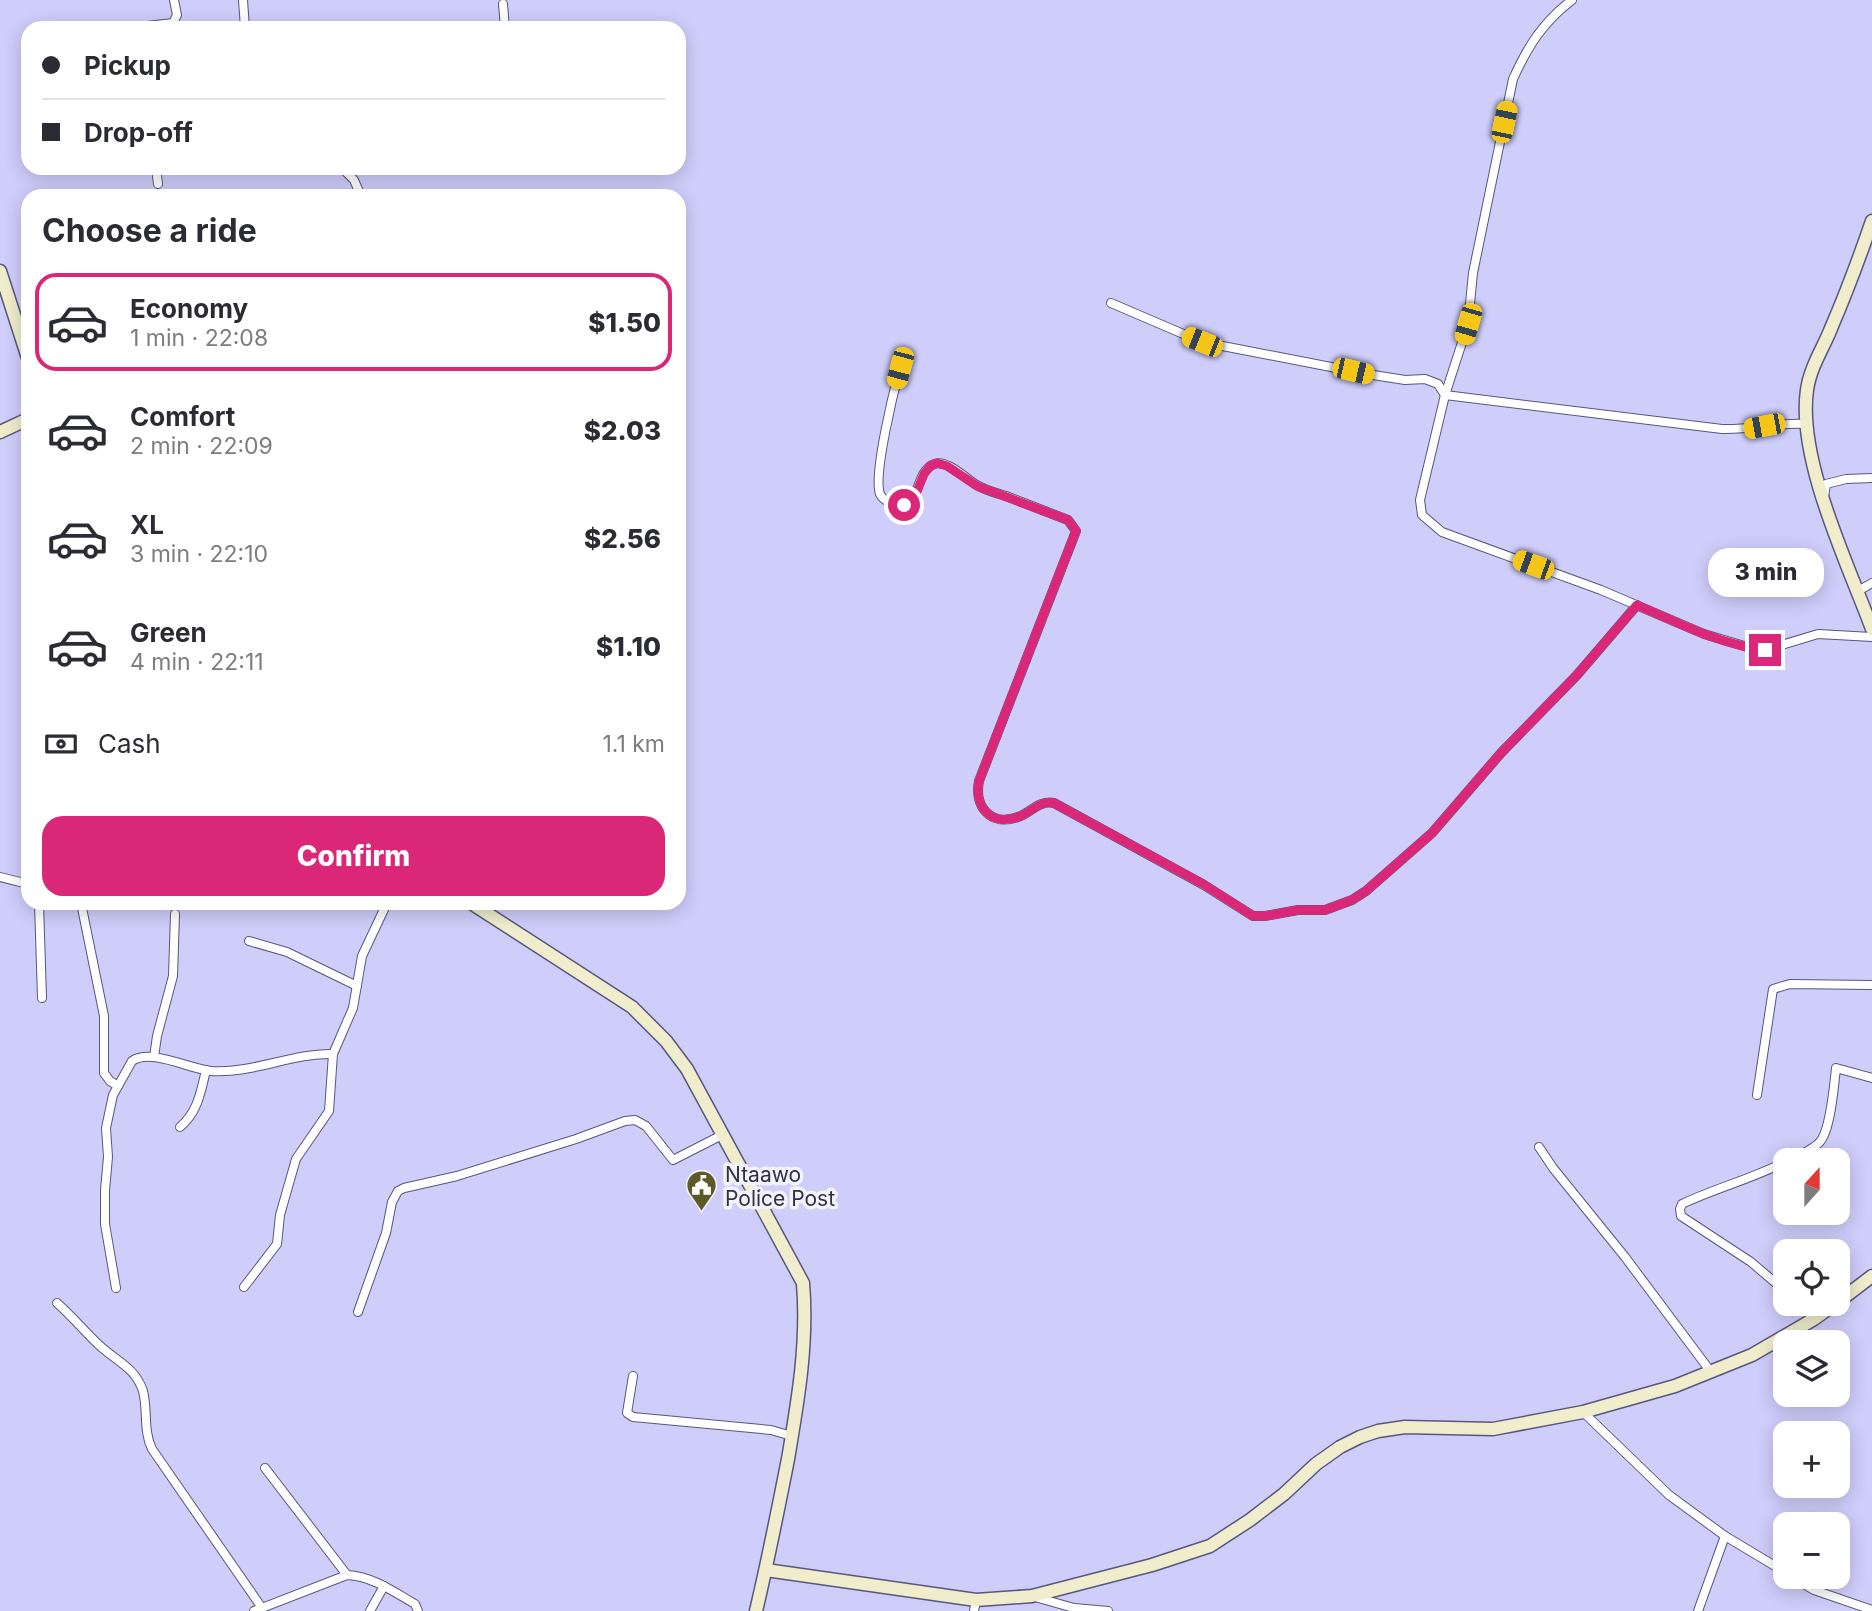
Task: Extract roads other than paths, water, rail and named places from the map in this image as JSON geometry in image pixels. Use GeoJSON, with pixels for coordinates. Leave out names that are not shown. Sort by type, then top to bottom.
{"type":"FeatureCollection","features":[{"type":"Feature","properties":{"kind":"street"},"geometry":{"type":"LineString","coordinates":[[174,0],[177,15],[174,21]]}},
{"type":"Feature","properties":{"kind":"street"},"geometry":{"type":"LineString","coordinates":[[243,0],[244,21]]}},
{"type":"Feature","properties":{"kind":"street"},"geometry":{"type":"LineString","coordinates":[[1572,0],[1545,23],[1513,79],[1474,273],[1468,324],[1445,395],[1420,500],[1422,515],[1442,532],[1637,605],[1704,634],[1751,648],[1765,650],[1818,634],[1872,636]]}},
{"type":"Feature","properties":{"kind":"street"},"geometry":{"type":"LineString","coordinates":[[503,4],[504,21]]}},
{"type":"Feature","properties":{"kind":"street"},"geometry":{"type":"LineString","coordinates":[[157,175],[158,184]]}},
{"type":"Feature","properties":{"kind":"street"},"geometry":{"type":"LineString","coordinates":[[1872,221],[1807,390],[1807,424],[1813,468],[1872,629]]}},
{"type":"Feature","properties":{"kind":"street"},"geometry":{"type":"LineString","coordinates":[[0,271],[21,336]]}},
{"type":"Feature","properties":{"kind":"street"},"geometry":{"type":"LineString","coordinates":[[1111,303],[1202,342],[1367,374],[1405,380],[1425,379],[1438,384],[1445,395]]}},
{"type":"Feature","properties":{"kind":"street"},"geometry":{"type":"LineString","coordinates":[[900,368],[888,413],[879,479],[880,494],[884,499],[899,506],[910,501],[915,496],[924,474],[930,466],[937,463],[947,466],[977,486],[1068,520],[1076,531],[979,781],[976,794],[979,804],[986,814],[1003,819],[1016,818],[1042,804],[1054,803],[1192,878],[1253,916],[1298,910],[1325,910],[1352,900],[1366,891],[1432,833],[1501,753],[1577,675],[1637,605]]}},
{"type":"Feature","properties":{"kind":"street"},"geometry":{"type":"LineString","coordinates":[[1445,395],[1722,429],[1746,430],[1782,422],[1807,424]]}},
{"type":"Feature","properties":{"kind":"street"},"geometry":{"type":"LineString","coordinates":[[0,432],[21,422]]}},
{"type":"Feature","properties":{"kind":"street"},"geometry":{"type":"LineString","coordinates":[[1824,500],[1826,484],[1872,478]]}},
{"type":"Feature","properties":{"kind":"street"},"geometry":{"type":"LineString","coordinates":[[1858,591],[1872,583]]}},
{"type":"Feature","properties":{"kind":"street"},"geometry":{"type":"LineString","coordinates":[[0,877],[21,882]]}},
{"type":"Feature","properties":{"kind":"street"},"geometry":{"type":"LineString","coordinates":[[39,910],[42,998]]}},
{"type":"Feature","properties":{"kind":"street"},"geometry":{"type":"LineString","coordinates":[[82,910],[104,1016],[104,1073],[118,1086]]}},
{"type":"Feature","properties":{"kind":"street"},"geometry":{"type":"LineString","coordinates":[[244,1287],[277,1244],[281,1215],[296,1159],[329,1111],[333,1054],[353,1008],[362,956],[384,910]]}},
{"type":"Feature","properties":{"kind":"street"},"geometry":{"type":"LineString","coordinates":[[482,910],[609,992],[649,1022],[687,1069],[803,1283],[806,1320],[792,1436],[756,1611]]}},
{"type":"Feature","properties":{"kind":"street"},"geometry":{"type":"LineString","coordinates":[[155,1057],[157,1035],[173,976],[175,914]]}},
{"type":"Feature","properties":{"kind":"street"},"geometry":{"type":"LineString","coordinates":[[249,942],[287,951],[357,986]]}},
{"type":"Feature","properties":{"kind":"street"},"geometry":{"type":"LineString","coordinates":[[1757,1095],[1773,989],[1790,984],[1872,985]]}},
{"type":"Feature","properties":{"kind":"street"},"geometry":{"type":"LineString","coordinates":[[116,1288],[105,1224],[108,1157],[106,1128],[113,1095],[132,1061],[155,1057],[206,1070],[235,1070],[307,1054],[333,1054]]}},
{"type":"Feature","properties":{"kind":"street"},"geometry":{"type":"LineString","coordinates":[[1809,1148],[1822,1140],[1836,1068],[1872,1078]]}},
{"type":"Feature","properties":{"kind":"street"},"geometry":{"type":"LineString","coordinates":[[180,1127],[190,1119],[198,1102],[206,1070]]}},
{"type":"Feature","properties":{"kind":"street"},"geometry":{"type":"LineString","coordinates":[[358,1312],[386,1233],[391,1202],[398,1191],[404,1188],[457,1176],[625,1121],[635,1120],[646,1126],[673,1160],[722,1135]]}},
{"type":"Feature","properties":{"kind":"street"},"geometry":{"type":"LineString","coordinates":[[1539,1147],[1668,1311],[1711,1372]]}},
{"type":"Feature","properties":{"kind":"street"},"geometry":{"type":"LineString","coordinates":[[1773,1168],[1710,1191],[1682,1204],[1680,1209],[1681,1216],[1751,1262],[1773,1281]]}},
{"type":"Feature","properties":{"kind":"street"},"geometry":{"type":"LineString","coordinates":[[1850,1292],[1872,1276]]}},
{"type":"Feature","properties":{"kind":"street"},"geometry":{"type":"LineString","coordinates":[[57,1303],[97,1343],[124,1362],[136,1376],[142,1391],[148,1441],[152,1449],[258,1610],[347,1575],[361,1576],[384,1586],[415,1604],[418,1611]]}},
{"type":"Feature","properties":{"kind":"street"},"geometry":{"type":"LineString","coordinates":[[1811,1316],[1814,1319]]}},
{"type":"Feature","properties":{"kind":"street"},"geometry":{"type":"LineString","coordinates":[[766,1570],[975,1605],[1032,1596],[1152,1565],[1210,1546],[1250,1520],[1340,1447],[1369,1434],[1405,1427],[1493,1429],[1583,1412],[1675,1386],[1711,1372],[1752,1355],[1818,1316]]}},
{"type":"Feature","properties":{"kind":"street"},"geometry":{"type":"LineString","coordinates":[[633,1376],[627,1413],[633,1417],[771,1430],[792,1436]]}},
{"type":"Feature","properties":{"kind":"street"},"geometry":{"type":"LineString","coordinates":[[1583,1412],[1670,1495],[1725,1536],[1773,1565]]}},
{"type":"Feature","properties":{"kind":"street"},"geometry":{"type":"LineString","coordinates":[[265,1468],[347,1575]]}},
{"type":"Feature","properties":{"kind":"street"},"geometry":{"type":"LineString","coordinates":[[1698,1611],[1725,1536]]}},
{"type":"Feature","properties":{"kind":"street"},"geometry":{"type":"LineString","coordinates":[[370,1611],[384,1586]]}},
{"type":"Feature","properties":{"kind":"street"},"geometry":{"type":"LineString","coordinates":[[1812,1589],[1872,1609]]}},
{"type":"Feature","properties":{"kind":"street"},"geometry":{"type":"LineString","coordinates":[[1032,1596],[1074,1608],[1108,1611]]}},
{"type":"Feature","properties":{"kind":"place","name":"Ntaawo Police Post"},"geometry":{"type":"Point","coordinates":[702,1213]}}]}
